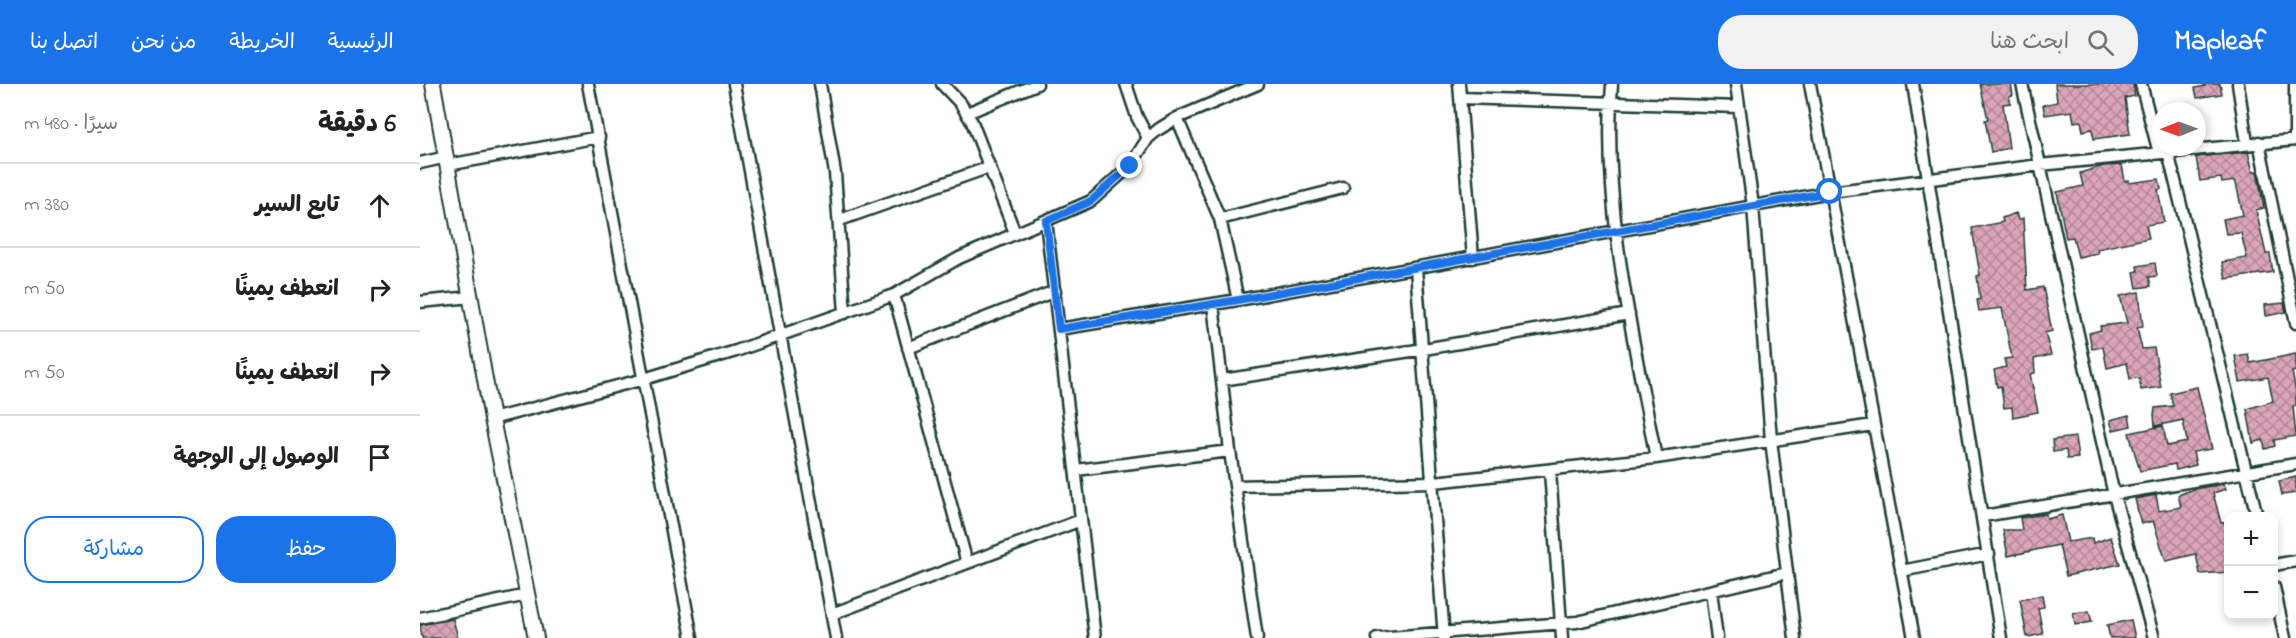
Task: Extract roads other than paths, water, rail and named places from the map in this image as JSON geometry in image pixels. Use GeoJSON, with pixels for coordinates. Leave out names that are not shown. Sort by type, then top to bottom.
{"type":"FeatureCollection","features":[{"type":"Feature","properties":{"kind":"street"},"geometry":{"type":"LineString","coordinates":[[433,84],[492,419],[536,638]]}},
{"type":"Feature","properties":{"kind":"street"},"geometry":{"type":"LineString","coordinates":[[588,84],[692,638]]}},
{"type":"Feature","properties":{"kind":"street"},"geometry":{"type":"LineString","coordinates":[[734,84],[836,638]]}},
{"type":"Feature","properties":{"kind":"street"},"geometry":{"type":"LineString","coordinates":[[820,84],[840,220],[845,313]]}},
{"type":"Feature","properties":{"kind":"street"},"geometry":{"type":"LineString","coordinates":[[942,84],[967,113],[1015,233]]}},
{"type":"Feature","properties":{"kind":"street"},"geometry":{"type":"LineString","coordinates":[[967,113],[1037,84]]}},
{"type":"Feature","properties":{"kind":"street"},"geometry":{"type":"LineString","coordinates":[[1126,84],[1137,117],[1148,138]]}},
{"type":"Feature","properties":{"kind":"street"},"geometry":{"type":"LineString","coordinates":[[492,419],[645,379],[779,336],[894,295],[940,267],[1077,208],[1104,192],[1130,166],[1148,138],[1177,117],[1258,84]]}},
{"type":"Feature","properties":{"kind":"street"},"geometry":{"type":"LineString","coordinates":[[1459,84],[1473,258]]}},
{"type":"Feature","properties":{"kind":"street"},"geometry":{"type":"LineString","coordinates":[[1612,84],[1610,104],[1612,164],[1617,230],[1629,314],[1656,458]]}},
{"type":"Feature","properties":{"kind":"street"},"geometry":{"type":"LineString","coordinates":[[1737,84],[1753,206],[1771,440],[1795,638]]}},
{"type":"Feature","properties":{"kind":"street"},"geometry":{"type":"LineString","coordinates":[[1810,84],[1914,638]]}},
{"type":"Feature","properties":{"kind":"street"},"geometry":{"type":"LineString","coordinates":[[1913,84],[2001,638]]}},
{"type":"Feature","properties":{"kind":"street"},"geometry":{"type":"LineString","coordinates":[[2022,84],[2114,495],[2154,638]]}},
{"type":"Feature","properties":{"kind":"street"},"geometry":{"type":"LineString","coordinates":[[2141,84],[2152,118]]}},
{"type":"Feature","properties":{"kind":"street"},"geometry":{"type":"LineString","coordinates":[[2238,84],[2247,143]]}},
{"type":"Feature","properties":{"kind":"street"},"geometry":{"type":"LineString","coordinates":[[2206,147],[2296,140],[2295,84]]}},
{"type":"Feature","properties":{"kind":"street"},"geometry":{"type":"LineString","coordinates":[[1460,98],[1740,107]]}},
{"type":"Feature","properties":{"kind":"street"},"geometry":{"type":"LineString","coordinates":[[1177,117],[1220,219],[1238,300]]}},
{"type":"Feature","properties":{"kind":"street"},"geometry":{"type":"LineString","coordinates":[[420,163],[447,161],[599,137]]}},
{"type":"Feature","properties":{"kind":"street"},"geometry":{"type":"LineString","coordinates":[[2259,142],[2296,323]]}},
{"type":"Feature","properties":{"kind":"street"},"geometry":{"type":"LineString","coordinates":[[1059,329],[1238,300],[1830,192],[2152,153]]}},
{"type":"Feature","properties":{"kind":"street"},"geometry":{"type":"LineString","coordinates":[[2164,156],[2256,512]]}},
{"type":"Feature","properties":{"kind":"street"},"geometry":{"type":"LineString","coordinates":[[840,220],[990,167]]}},
{"type":"Feature","properties":{"kind":"street"},"geometry":{"type":"LineString","coordinates":[[1220,219],[1343,188]]}},
{"type":"Feature","properties":{"kind":"street"},"geometry":{"type":"LineString","coordinates":[[1046,221],[1095,638]]}},
{"type":"Feature","properties":{"kind":"street"},"geometry":{"type":"LineString","coordinates":[[1416,268],[1424,349],[1444,635]]}},
{"type":"Feature","properties":{"kind":"street"},"geometry":{"type":"LineString","coordinates":[[908,348],[1055,291]]}},
{"type":"Feature","properties":{"kind":"street"},"geometry":{"type":"LineString","coordinates":[[894,295],[967,563]]}},
{"type":"Feature","properties":{"kind":"street"},"geometry":{"type":"LineString","coordinates":[[420,302],[472,297]]}},
{"type":"Feature","properties":{"kind":"street"},"geometry":{"type":"LineString","coordinates":[[1213,304],[1230,451],[1257,638]]}},
{"type":"Feature","properties":{"kind":"street"},"geometry":{"type":"LineString","coordinates":[[1222,380],[1629,314]]}},
{"type":"Feature","properties":{"kind":"street"},"geometry":{"type":"LineString","coordinates":[[1235,486],[1434,482],[1550,471],[1656,458],[1874,425]]}},
{"type":"Feature","properties":{"kind":"street"},"geometry":{"type":"LineString","coordinates":[[1076,470],[1230,451]]}},
{"type":"Feature","properties":{"kind":"street"},"geometry":{"type":"LineString","coordinates":[[1983,516],[2296,464]]}},
{"type":"Feature","properties":{"kind":"street"},"geometry":{"type":"LineString","coordinates":[[1550,471],[1562,638]]}},
{"type":"Feature","properties":{"kind":"street"},"geometry":{"type":"LineString","coordinates":[[832,614],[1081,520]]}},
{"type":"Feature","properties":{"kind":"street"},"geometry":{"type":"LineString","coordinates":[[1901,571],[1989,554]]}},
{"type":"Feature","properties":{"kind":"street"},"geometry":{"type":"LineString","coordinates":[[2278,564],[2296,561]]}},
{"type":"Feature","properties":{"kind":"street"},"geometry":{"type":"LineString","coordinates":[[1377,638],[1444,635],[1561,624],[1786,573]]}},
{"type":"Feature","properties":{"kind":"street"},"geometry":{"type":"LineString","coordinates":[[1711,591],[1717,638]]}},
{"type":"Feature","properties":{"kind":"street"},"geometry":{"type":"LineString","coordinates":[[420,618],[527,595]]}},
{"type":"Feature","properties":{"kind":"street"},"geometry":{"type":"LineString","coordinates":[[2278,606],[2285,638]]}}]}
